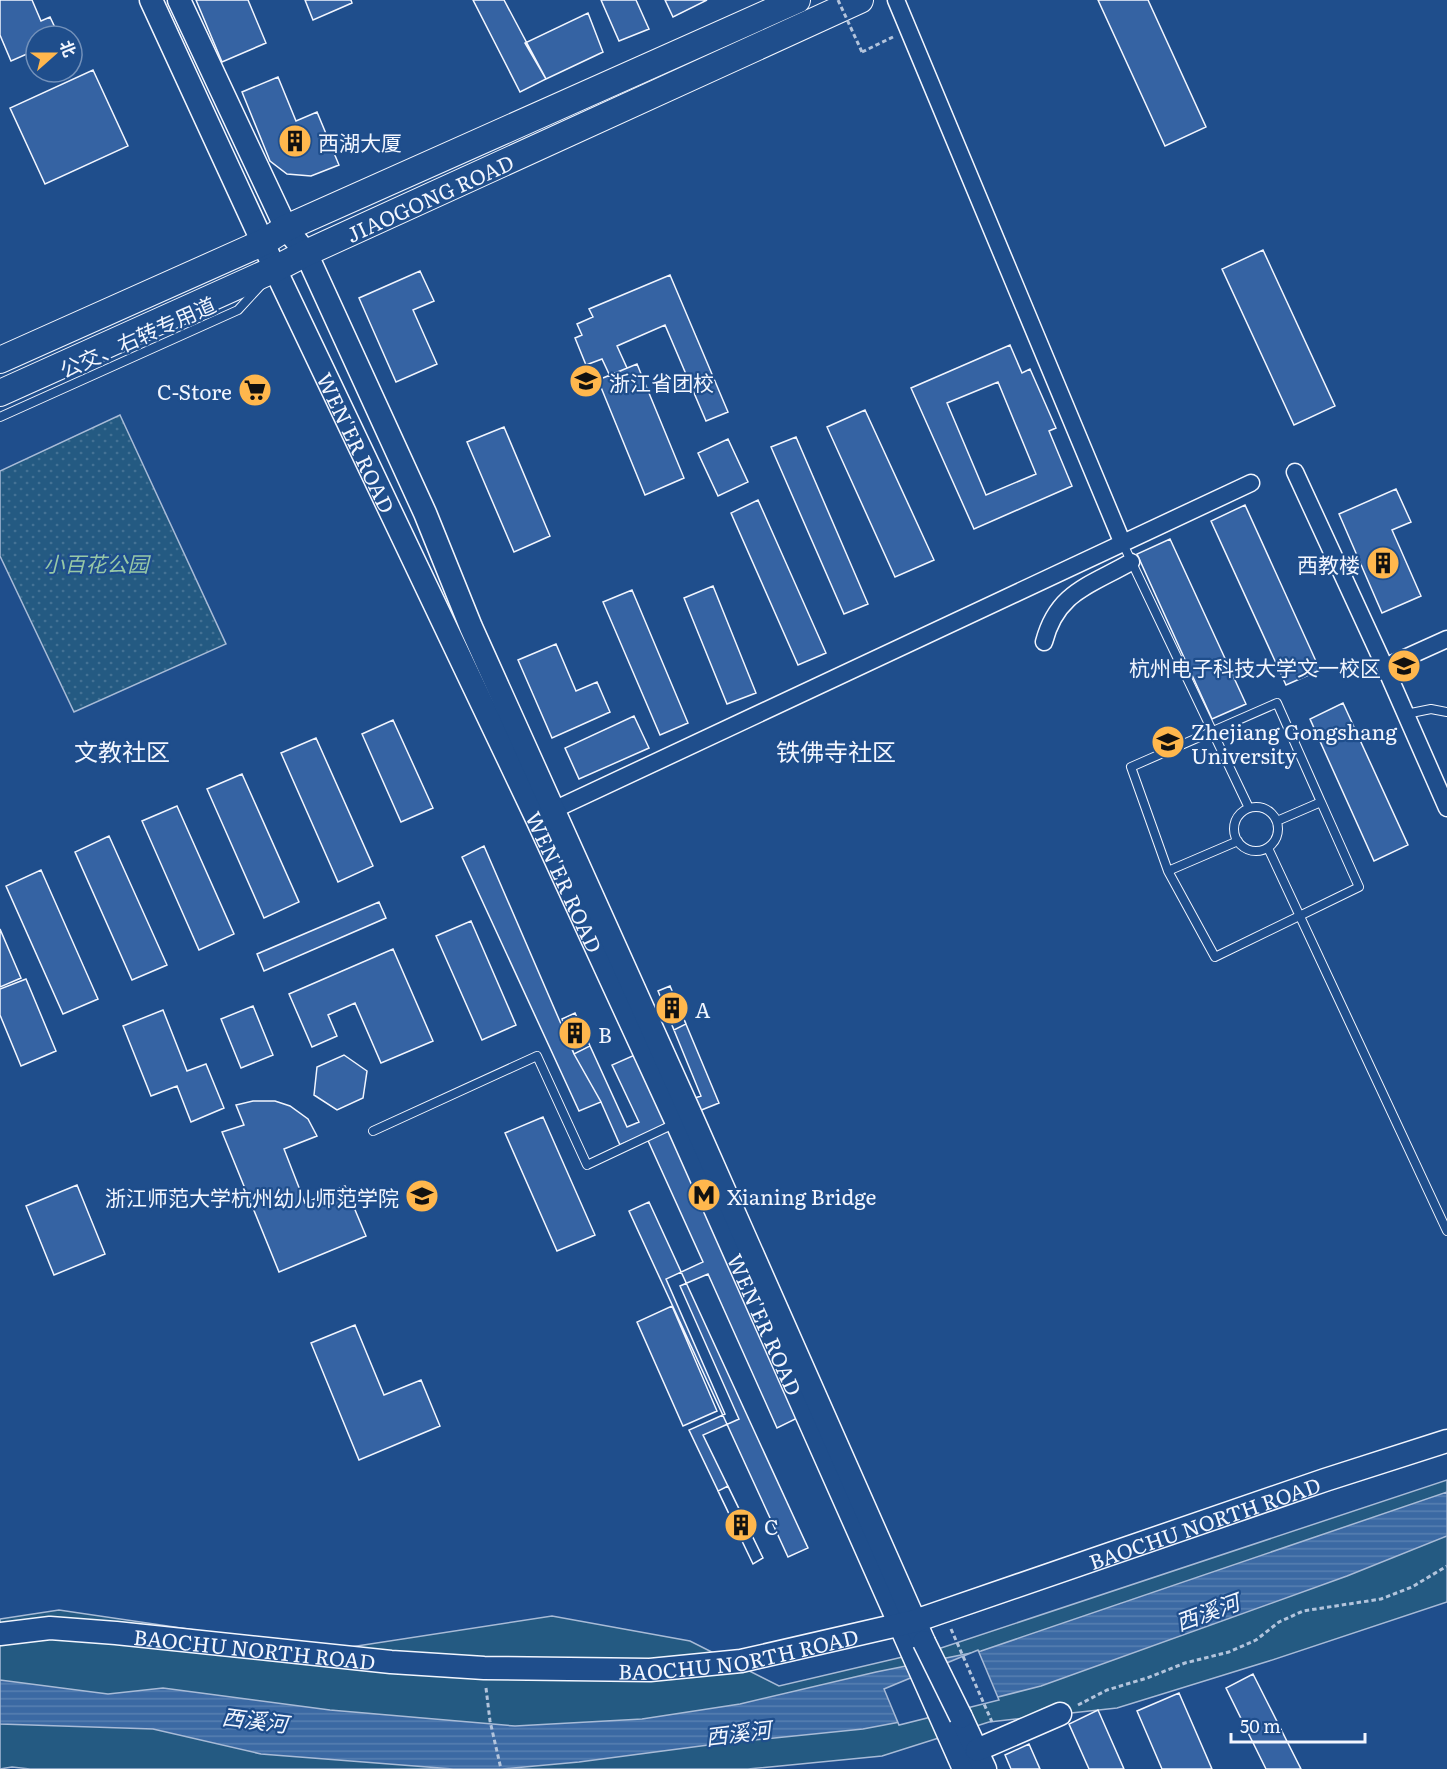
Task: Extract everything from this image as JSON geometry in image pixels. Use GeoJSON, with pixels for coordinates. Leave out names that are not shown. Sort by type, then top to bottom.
{"type":"FeatureCollection","features":[{"type":"Feature","properties":{"kind":"main road","name":"WEN'ER ROAD"},"geometry":{"type":"LineString","coordinates":[[151,0],[275,269],[545,814],[776,1306],[912,1635]]}},
{"type":"Feature","properties":{"kind":"main road","name":"WEN'ER ROAD"},"geometry":{"type":"LineString","coordinates":[[179,0],[286,228],[306,253],[425,513],[545,814],[677,1123],[952,1719],[981,1760]]}},
{"type":"Feature","properties":{"kind":"main road","name":"JIAOGONG ROAD"},"geometry":{"type":"LineString","coordinates":[[0,360],[264,242],[286,228],[797,0]]}},
{"type":"Feature","properties":{"kind":"main road","name":"JIAOGONG ROAD"},"geometry":{"type":"LineString","coordinates":[[0,393],[860,0]]}},
{"type":"Feature","properties":{"kind":"main road","name":"BAOCHU NORTH ROAD"},"geometry":{"type":"LineString","coordinates":[[0,1634],[50,1628],[391,1662],[484,1668],[650,1670],[741,1661],[912,1635],[944,1611],[1325,1480],[1447,1441]]}},
{"type":"Feature","properties":{"kind":"main road"},"geometry":{"type":"LineString","coordinates":[[981,1760],[1060,1714]]}},
{"type":"Feature","properties":{"kind":"main road","name":"WEN'ER ROAD"},"geometry":{"type":"LineString","coordinates":[[952,1719],[964,1769]]}},
{"type":"Feature","properties":{"kind":"street"},"geometry":{"type":"LineString","coordinates":[[896,0],[1123,544]]}},
{"type":"Feature","properties":{"kind":"street"},"geometry":{"type":"LineString","coordinates":[[1295,472],[1445,797]]}},
{"type":"Feature","properties":{"kind":"street"},"geometry":{"type":"LineString","coordinates":[[545,814],[1251,483]]}},
{"type":"Feature","properties":{"kind":"street"},"geometry":{"type":"LineString","coordinates":[[1044,642],[1055,613],[1067,598],[1131,562]]}},
{"type":"Feature","properties":{"kind":"street"},"geometry":{"type":"LineString","coordinates":[[1385,667],[1447,639]]}},
{"type":"Feature","properties":{"kind":"lane","name":"公交、右转专用道"},"geometry":{"type":"LineString","coordinates":[[0,417],[238,310],[275,269]]}},
{"type":"Feature","properties":{"kind":"lane"},"geometry":{"type":"LineString","coordinates":[[1123,544],[1250,808]]}},
{"type":"Feature","properties":{"kind":"lane"},"geometry":{"type":"LineString","coordinates":[[1277,703],[1359,887],[1215,957],[1168,871],[1131,767],[1212,731],[1277,703]]}},
{"type":"Feature","properties":{"kind":"lane"},"geometry":{"type":"LineString","coordinates":[[1406,714],[1431,709],[1447,712]]}},
{"type":"Feature","properties":{"kind":"lane"},"geometry":{"type":"LineString","coordinates":[[1277,821],[1321,802]]}},
{"type":"Feature","properties":{"kind":"lane"},"geometry":{"type":"LineString","coordinates":[[1256,807],[1269,811],[1277,821],[1277,836],[1268,848],[1262,850],[1248,850],[1235,835],[1235,821],[1243,811],[1250,808],[1256,807]]}},
{"type":"Feature","properties":{"kind":"lane"},"geometry":{"type":"LineString","coordinates":[[1168,871],[1238,841]]}},
{"type":"Feature","properties":{"kind":"lane"},"geometry":{"type":"LineString","coordinates":[[1268,848],[1447,1231]]}},
{"type":"Feature","properties":{"kind":"lane"},"geometry":{"type":"LineString","coordinates":[[373,1131],[537,1056],[587,1165],[677,1123]]}},
{"type":"Feature","properties":{"kind":"path"},"geometry":{"type":"LineString","coordinates":[[838,0],[862,52],[909,30]]}},
{"type":"Feature","properties":{"kind":"path"},"geometry":{"type":"LineString","coordinates":[[1060,1714],[1107,1690],[1147,1678],[1185,1662],[1229,1652],[1256,1640],[1279,1622],[1303,1611],[1381,1599],[1412,1587],[1447,1566]]}},
{"type":"Feature","properties":{"kind":"path"},"geometry":{"type":"LineString","coordinates":[[944,1611],[993,1726]]}},
{"type":"Feature","properties":{"kind":"path"},"geometry":{"type":"LineString","coordinates":[[484,1668],[490,1721],[501,1769]]}},
{"type":"Feature","properties":{"kind":"green space","name":"小百花公园"},"geometry":{"type":"Polygon","coordinates":[[[120,415],[226,644],[74,712],[0,556],[0,471],[120,415]]]}},
{"type":"Feature","properties":{"kind":"green space"},"geometry":{"type":"Polygon","coordinates":[[[1447,1480],[1447,1602],[1117,1708],[989,1722],[882,1756],[748,1769],[30,1769],[12,1767],[0,1769],[0,1619],[59,1610],[331,1650],[552,1616],[690,1641],[779,1686],[941,1648],[1447,1480]]]}},
{"type":"Feature","properties":{"kind":"water","name":"西溪河"},"geometry":{"type":"Polygon","coordinates":[[[1447,1492],[1447,1536],[1347,1576],[1041,1686],[900,1722],[863,1729],[716,1744],[579,1762],[502,1769],[453,1769],[261,1754],[153,1729],[0,1724],[0,1680],[108,1694],[163,1688],[330,1710],[515,1726],[642,1719],[740,1704],[876,1672],[981,1651],[1447,1492]]]}},
{"type":"Feature","properties":{"kind":"pier"},"geometry":{"type":"Polygon","coordinates":[[[978,1650],[999,1700],[899,1725],[884,1689],[978,1650]]]}},
{"type":"Feature","properties":{"kind":"building"},"geometry":{"type":"Polygon","coordinates":[[[0,0],[32,0],[41,21],[50,17],[53,24],[24,24],[24,55],[11,61],[0,35],[0,0]]]}},
{"type":"Feature","properties":{"kind":"building"},"geometry":{"type":"Polygon","coordinates":[[[196,0],[248,0],[266,43],[222,62],[196,0]]]}},
{"type":"Feature","properties":{"kind":"building"},"geometry":{"type":"Polygon","coordinates":[[[305,0],[351,0],[352,3],[313,20],[305,0]]]}},
{"type":"Feature","properties":{"kind":"building"},"geometry":{"type":"Polygon","coordinates":[[[473,0],[504,0],[546,79],[520,92],[473,0]]]}},
{"type":"Feature","properties":{"kind":"building"},"geometry":{"type":"Polygon","coordinates":[[[601,0],[636,0],[649,29],[619,41],[601,0]]]}},
{"type":"Feature","properties":{"kind":"building"},"geometry":{"type":"Polygon","coordinates":[[[665,0],[707,0],[673,17],[665,0]]]}},
{"type":"Feature","properties":{"kind":"building"},"geometry":{"type":"Polygon","coordinates":[[[1098,0],[1148,0],[1206,127],[1165,146],[1098,0]]]}},
{"type":"Feature","properties":{"kind":"building"},"geometry":{"type":"Polygon","coordinates":[[[588,13],[603,52],[546,79],[525,43],[588,13]]]}},
{"type":"Feature","properties":{"kind":"building"},"geometry":{"type":"Polygon","coordinates":[[[93,70],[128,146],[45,184],[10,108],[62,84],[84,84],[84,74],[93,70]]]}},
{"type":"Feature","properties":{"kind":"building","name":"西湖大厦"},"geometry":{"type":"Polygon","coordinates":[[[278,77],[296,121],[317,112],[339,165],[311,176],[287,174],[270,161],[242,92],[278,77]]]}},
{"type":"Feature","properties":{"kind":"building"},"geometry":{"type":"Polygon","coordinates":[[[1263,250],[1335,406],[1294,425],[1222,269],[1263,250]]]}},
{"type":"Feature","properties":{"kind":"building"},"geometry":{"type":"Polygon","coordinates":[[[420,271],[434,301],[413,310],[437,364],[396,382],[359,298],[420,271]]]}},
{"type":"Feature","properties":{"kind":"building"},"geometry":{"type":"Polygon","coordinates":[[[670,275],[728,412],[706,421],[665,325],[617,346],[627,368],[610,376],[602,359],[586,365],[575,338],[582,335],[577,324],[593,317],[589,309],[670,275]]]}},
{"type":"Feature","properties":{"kind":"building"},"geometry":{"type":"Polygon","coordinates":[[[1010,345],[1022,373],[1030,369],[1056,428],[1049,431],[1072,486],[974,529],[911,388],[1010,345]],[[998,382],[947,403],[986,495],[1036,474],[998,382]]]}},
{"type":"Feature","properties":{"kind":"building"},"geometry":{"type":"Polygon","coordinates":[[[637,364],[684,478],[645,495],[598,380],[637,364]]]}},
{"type":"Feature","properties":{"kind":"building"},"geometry":{"type":"Polygon","coordinates":[[[865,410],[934,560],[895,577],[827,427],[865,410]]]}},
{"type":"Feature","properties":{"kind":"building"},"geometry":{"type":"Polygon","coordinates":[[[504,427],[550,536],[514,552],[467,442],[504,427]]]}},
{"type":"Feature","properties":{"kind":"building"},"geometry":{"type":"Polygon","coordinates":[[[796,437],[868,604],[844,614],[771,447],[796,437]]]}},
{"type":"Feature","properties":{"kind":"building"},"geometry":{"type":"Polygon","coordinates":[[[728,439],[748,482],[718,496],[698,453],[728,439]]]}},
{"type":"Feature","properties":{"kind":"building","name":"西教楼"},"geometry":{"type":"Polygon","coordinates":[[[1396,489],[1411,522],[1392,530],[1421,596],[1382,613],[1339,514],[1396,489]]]}},
{"type":"Feature","properties":{"kind":"building"},"geometry":{"type":"Polygon","coordinates":[[[758,500],[826,653],[798,665],[731,513],[758,500]]]}},
{"type":"Feature","properties":{"kind":"building"},"geometry":{"type":"Polygon","coordinates":[[[1245,505],[1320,670],[1286,685],[1211,521],[1245,505]]]}},
{"type":"Feature","properties":{"kind":"building"},"geometry":{"type":"Polygon","coordinates":[[[1170,539],[1246,704],[1212,719],[1137,554],[1170,539]]]}},
{"type":"Feature","properties":{"kind":"building"},"geometry":{"type":"Polygon","coordinates":[[[713,586],[756,693],[727,704],[684,598],[713,586]]]}},
{"type":"Feature","properties":{"kind":"building"},"geometry":{"type":"Polygon","coordinates":[[[632,590],[688,723],[660,735],[603,602],[632,590]]]}},
{"type":"Feature","properties":{"kind":"building"},"geometry":{"type":"Polygon","coordinates":[[[556,644],[576,691],[597,682],[610,712],[552,738],[518,660],[556,644]]]}},
{"type":"Feature","properties":{"kind":"building"},"geometry":{"type":"Polygon","coordinates":[[[1343,703],[1408,845],[1374,861],[1310,719],[1343,703]]]}},
{"type":"Feature","properties":{"kind":"building"},"geometry":{"type":"Polygon","coordinates":[[[634,716],[649,748],[579,779],[565,748],[634,716]]]}},
{"type":"Feature","properties":{"kind":"building"},"geometry":{"type":"Polygon","coordinates":[[[393,720],[433,808],[401,822],[362,734],[393,720]]]}},
{"type":"Feature","properties":{"kind":"building"},"geometry":{"type":"Polygon","coordinates":[[[316,738],[373,866],[338,882],[281,753],[316,738]]]}},
{"type":"Feature","properties":{"kind":"building"},"geometry":{"type":"Polygon","coordinates":[[[242,774],[299,902],[264,918],[207,789],[242,774]]]}},
{"type":"Feature","properties":{"kind":"building"},"geometry":{"type":"Polygon","coordinates":[[[177,806],[234,934],[199,950],[142,821],[177,806]]]}},
{"type":"Feature","properties":{"kind":"building"},"geometry":{"type":"Polygon","coordinates":[[[109,836],[167,965],[132,980],[75,852],[109,836]]]}},
{"type":"Feature","properties":{"kind":"building"},"geometry":{"type":"Polygon","coordinates":[[[484,846],[574,1054],[601,1102],[579,1111],[462,857],[484,846]]]}},
{"type":"Feature","properties":{"kind":"building"},"geometry":{"type":"Polygon","coordinates":[[[41,870],[98,999],[63,1014],[6,886],[41,870]]]}},
{"type":"Feature","properties":{"kind":"building"},"geometry":{"type":"Polygon","coordinates":[[[379,902],[386,918],[264,971],[257,954],[379,902]]]}},
{"type":"Feature","properties":{"kind":"building"},"geometry":{"type":"Polygon","coordinates":[[[471,921],[516,1025],[482,1040],[436,936],[471,921]]]}},
{"type":"Feature","properties":{"kind":"building"},"geometry":{"type":"Polygon","coordinates":[[[0,929],[21,978],[0,987],[0,929]]]}},
{"type":"Feature","properties":{"kind":"building"},"geometry":{"type":"Polygon","coordinates":[[[393,949],[433,1041],[381,1063],[355,1003],[328,1015],[337,1036],[312,1047],[289,994],[393,949]]]}},
{"type":"Feature","properties":{"kind":"building"},"geometry":{"type":"Polygon","coordinates":[[[26,979],[56,1051],[21,1066],[0,1015],[0,989],[26,979]]]}},
{"type":"Feature","properties":{"kind":"building","name":"Xianing Bridge"},"geometry":{"type":"Polygon","coordinates":[[[670,986],[719,1103],[694,1113],[826,1404],[777,1428],[708,1274],[680,1286],[739,1419],[703,1435],[763,1558],[753,1564],[689,1430],[725,1414],[666,1279],[703,1262],[645,1134],[620,1145],[601,1102],[574,1054],[562,1019],[575,1013],[627,1127],[639,1122],[612,1065],[664,1042],[689,1100],[701,1096],[658,991],[670,986]]]}},
{"type":"Feature","properties":{"kind":"building","name":"A"},"geometry":{"type":"Polygon","coordinates":[[[670,986],[686,1024],[674,1030],[658,991],[670,986]]]}},
{"type":"Feature","properties":{"kind":"building"},"geometry":{"type":"Polygon","coordinates":[[[253,1006],[273,1055],[241,1068],[221,1019],[253,1006]]]}},
{"type":"Feature","properties":{"kind":"building"},"geometry":{"type":"Polygon","coordinates":[[[163,1010],[187,1071],[206,1064],[224,1108],[191,1122],[177,1086],[151,1096],[123,1026],[163,1010]]]}},
{"type":"Feature","properties":{"kind":"building","name":"B"},"geometry":{"type":"Polygon","coordinates":[[[575,1013],[590,1046],[574,1054],[562,1019],[575,1013]]]}},
{"type":"Feature","properties":{"kind":"building"},"geometry":{"type":"Polygon","coordinates":[[[344,1055],[367,1071],[363,1098],[337,1110],[314,1095],[317,1067],[344,1055]]]}},
{"type":"Feature","properties":{"kind":"building"},"geometry":{"type":"Polygon","coordinates":[[[253,1101],[275,1101],[290,1106],[308,1119],[317,1136],[284,1149],[305,1203],[345,1186],[366,1236],[279,1272],[222,1132],[244,1125],[236,1105],[253,1101]]]}},
{"type":"Feature","properties":{"kind":"building"},"geometry":{"type":"Polygon","coordinates":[[[543,1117],[595,1235],[557,1251],[505,1133],[543,1117]]]}},
{"type":"Feature","properties":{"kind":"building"},"geometry":{"type":"Polygon","coordinates":[[[77,1185],[105,1254],[54,1275],[26,1206],[77,1185]]]}},
{"type":"Feature","properties":{"kind":"building"},"geometry":{"type":"Polygon","coordinates":[[[649,1202],[808,1548],[788,1557],[629,1211],[649,1202]]]}},
{"type":"Feature","properties":{"kind":"building"},"geometry":{"type":"Polygon","coordinates":[[[672,1306],[717,1411],[683,1426],[637,1322],[672,1306]]]}},
{"type":"Feature","properties":{"kind":"building"},"geometry":{"type":"Polygon","coordinates":[[[355,1325],[384,1395],[421,1380],[440,1426],[359,1460],[311,1343],[355,1325]]]}},
{"type":"Feature","properties":{"kind":"building","name":"C"},"geometry":{"type":"Polygon","coordinates":[[[728,1486],[763,1558],[753,1564],[718,1491],[728,1486]]]}},
{"type":"Feature","properties":{"kind":"building"},"geometry":{"type":"Polygon","coordinates":[[[1253,1674],[1301,1769],[1266,1769],[1226,1688],[1253,1674]]]}},
{"type":"Feature","properties":{"kind":"building"},"geometry":{"type":"Polygon","coordinates":[[[1179,1693],[1212,1769],[1162,1769],[1137,1711],[1179,1693]]]}},
{"type":"Feature","properties":{"kind":"building"},"geometry":{"type":"Polygon","coordinates":[[[1098,1710],[1124,1769],[1089,1769],[1069,1724],[1098,1710]]]}},
{"type":"Feature","properties":{"kind":"building"},"geometry":{"type":"Polygon","coordinates":[[[1029,1744],[1040,1769],[1011,1769],[1005,1755],[1029,1744]]]}},
{"type":"Feature","properties":{"kind":"place","name":"西湖大厦"},"geometry":{"type":"Point","coordinates":[295,141]}},
{"type":"Feature","properties":{"kind":"place","name":"浙江省团校"},"geometry":{"type":"Point","coordinates":[586,381]}},
{"type":"Feature","properties":{"kind":"place","name":"C-Store"},"geometry":{"type":"Point","coordinates":[255,390]}},
{"type":"Feature","properties":{"kind":"place","name":"西教楼"},"geometry":{"type":"Point","coordinates":[1383,563]}},
{"type":"Feature","properties":{"kind":"place","name":"杭州电子科技大学文一校区"},"geometry":{"type":"Point","coordinates":[1404,666]}},
{"type":"Feature","properties":{"kind":"place","name":"Zhejiang Gongshang University"},"geometry":{"type":"Point","coordinates":[1168,742]}},
{"type":"Feature","properties":{"kind":"place","name":"A"},"geometry":{"type":"Point","coordinates":[672,1008]}},
{"type":"Feature","properties":{"kind":"place","name":"B"},"geometry":{"type":"Point","coordinates":[575,1033]}},
{"type":"Feature","properties":{"kind":"place","name":"Xianing Bridge"},"geometry":{"type":"Point","coordinates":[704,1195]}},
{"type":"Feature","properties":{"kind":"place","name":"浙江师范大学杭州幼儿师范学院"},"geometry":{"type":"Point","coordinates":[422,1196]}},
{"type":"Feature","properties":{"kind":"place","name":"C"},"geometry":{"type":"Point","coordinates":[741,1525]}},
{"type":"Feature","properties":{"kind":"district","name":"文教社区"},"geometry":{"type":"Point","coordinates":[122,750]}},
{"type":"Feature","properties":{"kind":"district","name":"铁佛寺社区"},"geometry":{"type":"Point","coordinates":[836,750]}}]}
